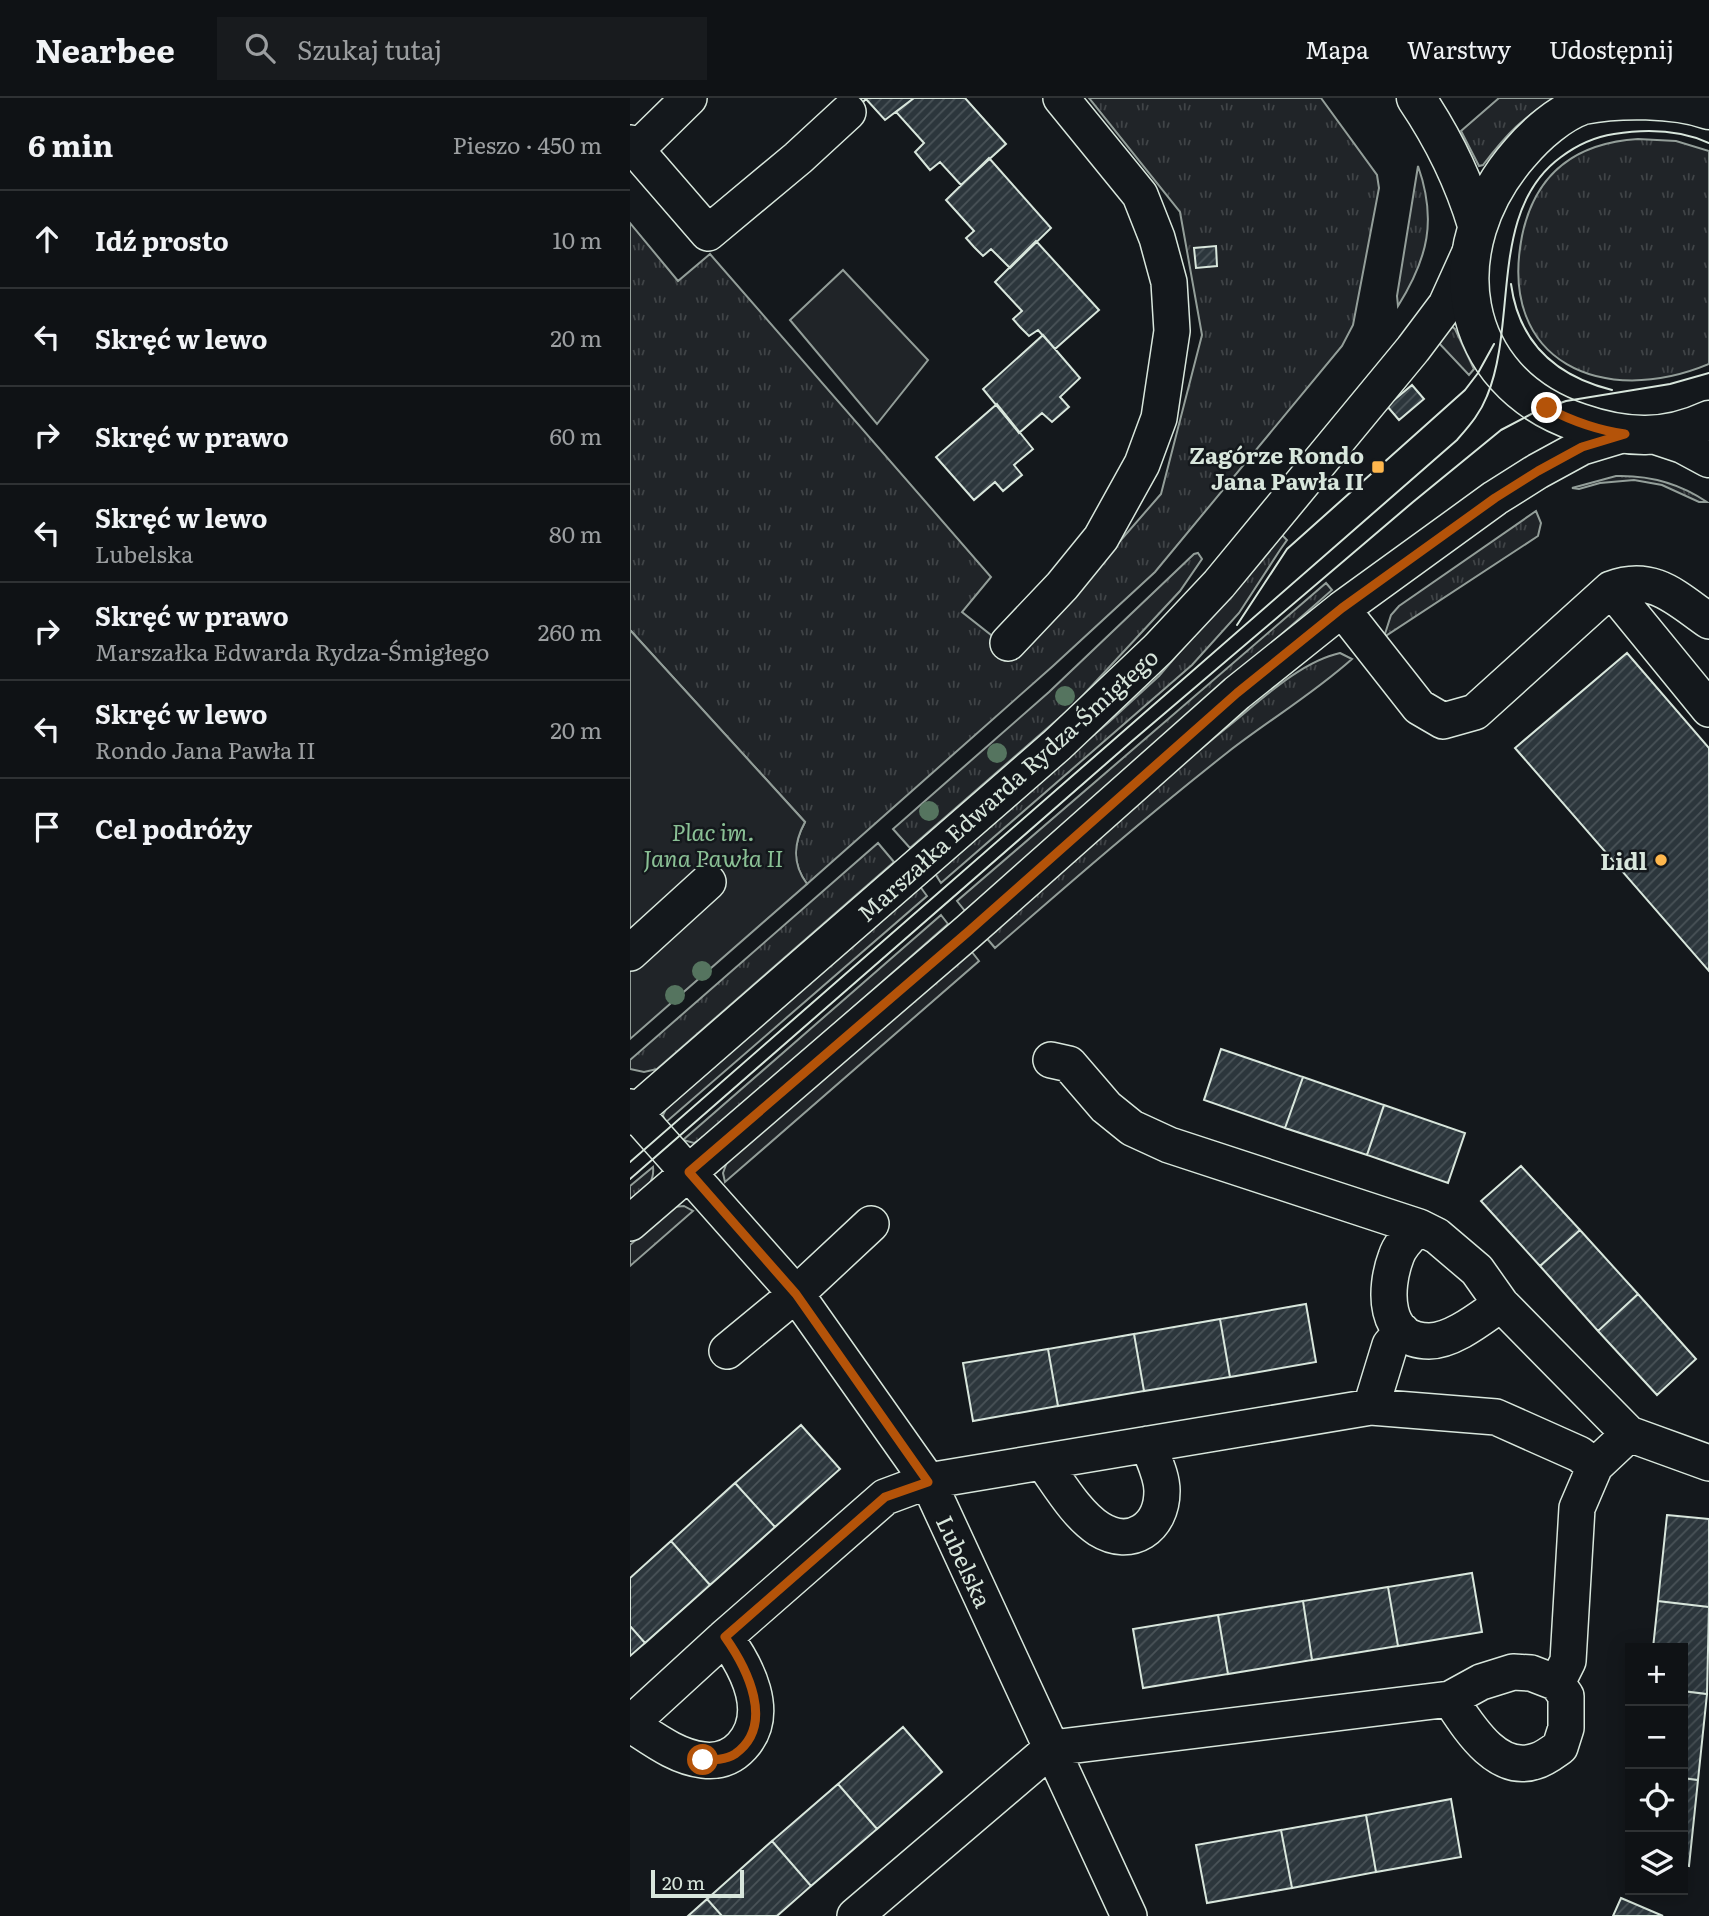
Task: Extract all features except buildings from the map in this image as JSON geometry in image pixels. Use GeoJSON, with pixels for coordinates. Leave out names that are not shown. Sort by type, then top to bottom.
{"type":"FeatureCollection","features":[{"type":"Feature","properties":{"kind":"main road"},"geometry":{"type":"LineString","coordinates":[[1416,98],[1438,131],[1463,181],[1474,237],[1470,295],[1489,355],[1496,364],[1517,386],[1547,408],[1572,421],[1603,431],[1642,435],[1684,444],[1709,458]]}},
{"type":"Feature","properties":{"kind":"main road"},"geometry":{"type":"LineString","coordinates":[[1474,237],[1490,194],[1507,168],[1550,124],[1580,106],[1609,98],[1639,99],[1709,110]]}},
{"type":"Feature","properties":{"kind":"main road"},"geometry":{"type":"LineString","coordinates":[[1642,435],[1687,430],[1709,420]]}},
{"type":"Feature","properties":{"kind":"street"},"geometry":{"type":"LineString","coordinates":[[689,98],[633,147],[708,233],[798,158],[848,112]]}},
{"type":"Feature","properties":{"kind":"street"},"geometry":{"type":"LineString","coordinates":[[1008,643],[1062,586],[1101,538],[1142,464],[1159,418],[1172,331],[1169,282],[1157,238],[1140,195],[1061,98]]}},
{"type":"Feature","properties":{"kind":"street","name":"Marszałka Edwarda Rydza-Śmigłego"},"geometry":{"type":"LineString","coordinates":[[632,1112],[1057,745],[1158,649],[1227,574],[1413,349],[1446,305],[1474,237]]}},
{"type":"Feature","properties":{"kind":"street"},"geometry":{"type":"LineString","coordinates":[[630,1223],[969,931],[1237,693],[1342,608],[1495,498],[1538,471],[1582,447],[1642,435]]}},
{"type":"Feature","properties":{"kind":"street"},"geometry":{"type":"LineString","coordinates":[[1342,608],[1419,707],[1443,721],[1475,712],[1611,589],[1637,582],[1656,587],[1673,595],[1709,621]]}},
{"type":"Feature","properties":{"kind":"street"},"geometry":{"type":"LineString","coordinates":[[1611,589],[1709,709]]}},
{"type":"Feature","properties":{"kind":"street"},"geometry":{"type":"LineString","coordinates":[[630,953],[708,882]]}},
{"type":"Feature","properties":{"kind":"street"},"geometry":{"type":"LineString","coordinates":[[1051,1060],[1069,1064],[1106,1107],[1132,1128],[1169,1145],[1419,1227],[1437,1236],[1477,1270],[1501,1304],[1629,1434],[1709,1463]]}},
{"type":"Feature","properties":{"kind":"street","name":"Lubelska"},"geometry":{"type":"LineString","coordinates":[[632,1112],[689,1172],[796,1294],[928,1482],[1129,1916]]}},
{"type":"Feature","properties":{"kind":"street"},"geometry":{"type":"LineString","coordinates":[[727,1351],[796,1294],[871,1224]]}},
{"type":"Feature","properties":{"kind":"street"},"geometry":{"type":"LineString","coordinates":[[1419,1227],[1406,1239],[1396,1256],[1388,1294],[1395,1325],[1412,1339],[1432,1341],[1464,1329],[1501,1304]]}},
{"type":"Feature","properties":{"kind":"street"},"geometry":{"type":"LineString","coordinates":[[1371,1407],[1390,1345],[1402,1331]]}},
{"type":"Feature","properties":{"kind":"street"},"geometry":{"type":"LineString","coordinates":[[725,1637],[740,1658],[750,1679],[756,1710],[753,1728],[746,1742],[734,1755],[703,1760],[668,1748],[630,1724],[725,1637],[885,1497],[928,1482],[1371,1407],[1496,1417],[1579,1454],[1595,1466]]}},
{"type":"Feature","properties":{"kind":"street"},"geometry":{"type":"LineString","coordinates":[[1557,1683],[1568,1661],[1577,1508],[1595,1466],[1629,1434]]}},
{"type":"Feature","properties":{"kind":"street"},"geometry":{"type":"LineString","coordinates":[[1043,1462],[1096,1527],[1112,1536],[1124,1538],[1141,1533],[1152,1524],[1158,1512],[1162,1488],[1148,1444]]}},
{"type":"Feature","properties":{"kind":"street"},"geometry":{"type":"LineString","coordinates":[[855,1916],[1052,1748],[1450,1699],[1481,1682],[1513,1672],[1531,1673],[1557,1683],[1566,1696],[1566,1728],[1560,1747],[1536,1762],[1513,1763],[1496,1755],[1471,1730],[1450,1699]]}},
{"type":"Feature","properties":{"kind":"green space"},"geometry":{"type":"Polygon","coordinates":[[[1089,98],[1321,98],[1377,175],[1379,188],[1353,325],[1342,346],[1155,572],[807,884],[799,869],[796,854],[798,838],[805,822],[630,630],[630,223],[678,281],[710,254],[991,577],[962,612],[1019,657],[1161,494],[1202,335],[1180,212],[1089,98]]]}},
{"type":"Feature","properties":{"kind":"green space"},"geometry":{"type":"Polygon","coordinates":[[[1499,98],[1557,98],[1525,119],[1483,165],[1479,166],[1461,131],[1499,98]]]}},
{"type":"Feature","properties":{"kind":"green space"},"geometry":{"type":"Polygon","coordinates":[[[1638,139],[1676,141],[1709,151],[1709,364],[1670,376],[1632,380],[1597,376],[1567,364],[1542,344],[1526,316],[1519,280],[1522,236],[1528,214],[1548,179],[1561,165],[1595,147],[1638,139]]]}},
{"type":"Feature","properties":{"kind":"green space"},"geometry":{"type":"Polygon","coordinates":[[[1418,166],[1427,204],[1426,238],[1423,255],[1398,306],[1397,296],[1418,166]]]}},
{"type":"Feature","properties":{"kind":"green space"},"geometry":{"type":"Polygon","coordinates":[[[843,270],[928,360],[877,424],[790,320],[843,270]]]}},
{"type":"Feature","properties":{"kind":"green space"},"geometry":{"type":"Polygon","coordinates":[[[1451,326],[1455,329],[1474,369],[1469,375],[1437,341],[1451,326]]]}},
{"type":"Feature","properties":{"kind":"green space"},"geometry":{"type":"Polygon","coordinates":[[[1616,476],[1641,477],[1664,482],[1707,502],[1699,502],[1662,485],[1634,480],[1572,488],[1616,476]]]}},
{"type":"Feature","properties":{"kind":"green space"},"geometry":{"type":"Polygon","coordinates":[[[1536,511],[1541,523],[1538,536],[1384,637],[1391,615],[1399,606],[1536,511]]]}},
{"type":"Feature","properties":{"kind":"green space"},"geometry":{"type":"Polygon","coordinates":[[[1281,534],[1287,540],[1239,613],[1192,665],[941,883],[934,872],[1159,676],[1281,534]]]}},
{"type":"Feature","properties":{"kind":"green space"},"geometry":{"type":"Polygon","coordinates":[[[1198,553],[1202,559],[1180,591],[1074,705],[910,848],[893,829],[1049,692],[1198,553]]]}},
{"type":"Feature","properties":{"kind":"green space"},"geometry":{"type":"Polygon","coordinates":[[[1326,583],[1332,590],[965,911],[957,901],[1326,583]]]}},
{"type":"Feature","properties":{"kind":"green space","name":"Plac im. Jana Pawła II"},"geometry":{"type":"Polygon","coordinates":[[[630,630],[805,822],[798,838],[796,854],[799,869],[807,884],[630,1039],[630,630]]]}},
{"type":"Feature","properties":{"kind":"green space"},"geometry":{"type":"Polygon","coordinates":[[[1340,653],[1352,659],[1198,776],[995,948],[984,935],[1265,696],[1309,665],[1340,653]]]}},
{"type":"Feature","properties":{"kind":"green space"},"geometry":{"type":"Polygon","coordinates":[[[878,843],[894,862],[657,1069],[644,1072],[630,1069],[630,1060],[878,843]]]}},
{"type":"Feature","properties":{"kind":"green space"},"geometry":{"type":"Polygon","coordinates":[[[919,885],[927,896],[665,1123],[663,1115],[666,1109],[919,885]]]}},
{"type":"Feature","properties":{"kind":"green space"},"geometry":{"type":"Polygon","coordinates":[[[941,915],[948,924],[709,1134],[694,1143],[683,1140],[941,915]]]}},
{"type":"Feature","properties":{"kind":"green space"},"geometry":{"type":"Polygon","coordinates":[[[968,947],[979,961],[725,1182],[723,1173],[727,1162],[968,947]]]}},
{"type":"Feature","properties":{"kind":"green space"},"geometry":{"type":"Polygon","coordinates":[[[653,1167],[650,1183],[630,1202],[630,1186],[653,1167]]]}},
{"type":"Feature","properties":{"kind":"green space"},"geometry":{"type":"Polygon","coordinates":[[[684,1206],[693,1211],[630,1266],[630,1245],[673,1207],[684,1206]]]}},
{"type":"Feature","properties":{"kind":"tram line"},"geometry":{"type":"LineString","coordinates":[[630,1162],[1457,440],[1481,408],[1496,367],[1508,269],[1523,206],[1538,179],[1561,157],[1593,139],[1626,132],[1674,133],[1709,143]]}},
{"type":"Feature","properties":{"kind":"tram line"},"geometry":{"type":"LineString","coordinates":[[1511,284],[1522,323],[1544,354],[1574,376],[1612,390]]}},
{"type":"Feature","properties":{"kind":"tram line"},"geometry":{"type":"LineString","coordinates":[[1237,625],[1287,549],[1465,390],[1494,344]]}},
{"type":"Feature","properties":{"kind":"tram line"},"geometry":{"type":"LineString","coordinates":[[630,1179],[1131,742],[1501,430],[1535,412],[1566,401],[1670,384],[1709,373]]}},
{"type":"Feature","properties":{"kind":"place","name":"Zagórze Rondo Jana Pawła II"},"geometry":{"type":"Point","coordinates":[1378,467]}},
{"type":"Feature","properties":{"kind":"place","name":"Lidl"},"geometry":{"type":"Point","coordinates":[1661,860]}},
{"type":"Feature","properties":{"kind":"route"},"geometry":{"type":"LineString","coordinates":[[703,1760],[734,1755],[746,1742],[753,1728],[756,1710],[750,1679],[740,1658],[725,1637],[885,1497],[928,1482],[796,1294],[689,1172],[969,931],[1237,693],[1342,608],[1495,498],[1538,471],[1582,447],[1625,434],[1603,431],[1572,421],[1547,408]]}}]}
